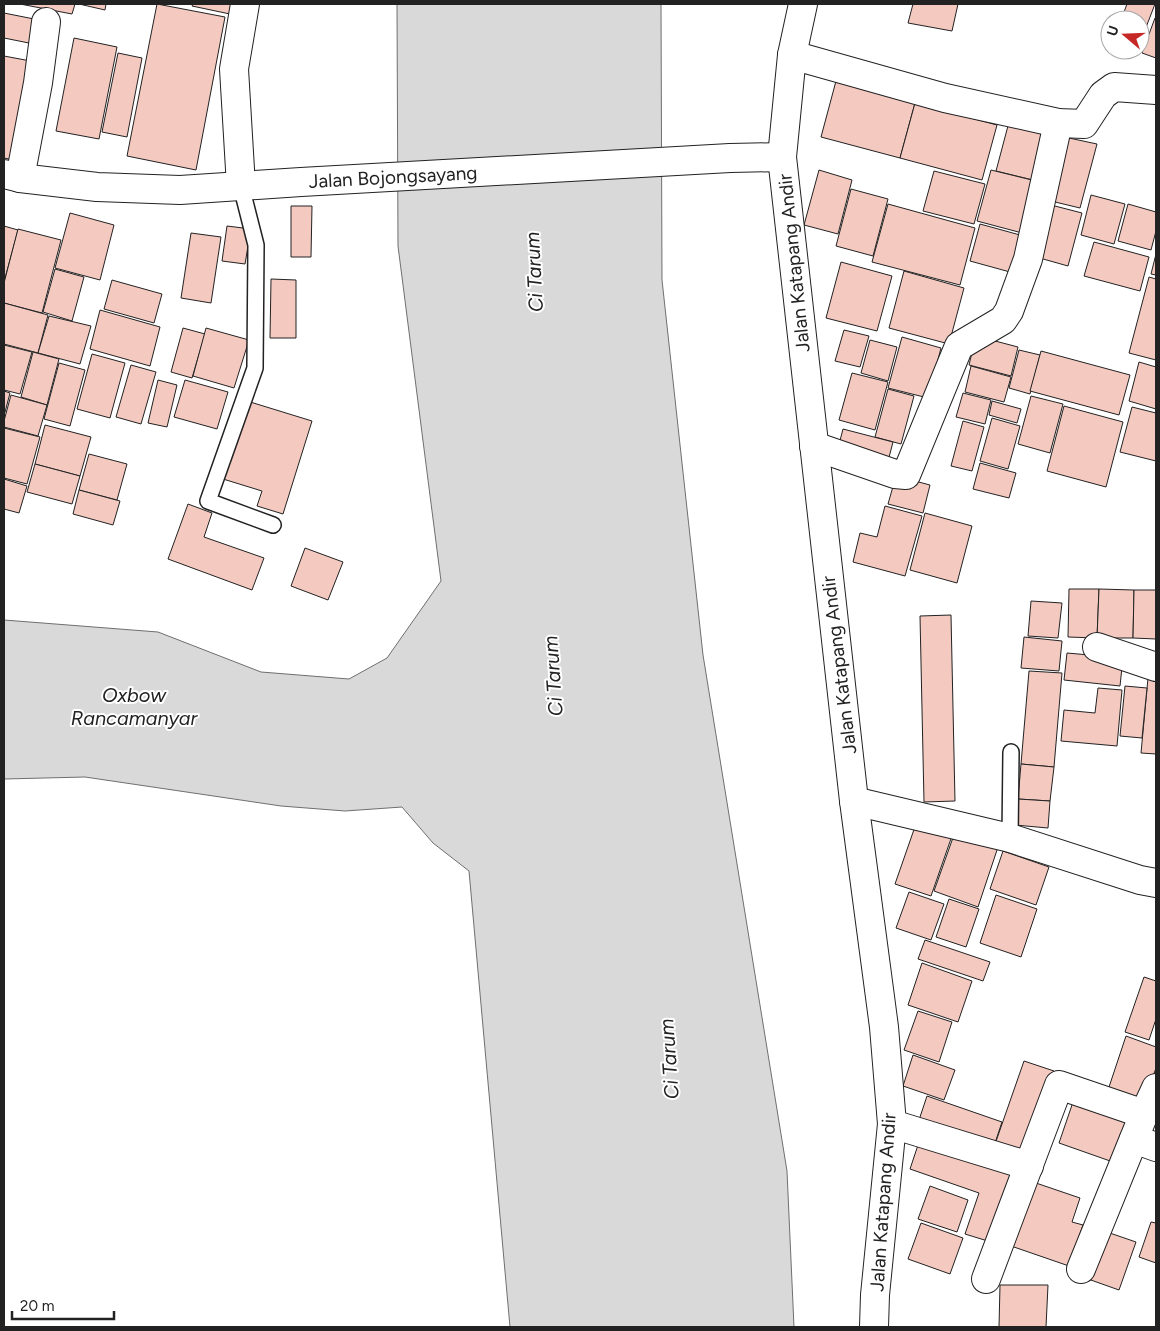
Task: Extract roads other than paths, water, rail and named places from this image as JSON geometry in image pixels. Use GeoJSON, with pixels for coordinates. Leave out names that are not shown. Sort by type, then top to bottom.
{"type":"FeatureCollection","features":[{"type":"Feature","properties":{"kind":"street"},"geometry":{"type":"LineString","coordinates":[[241,186],[234,69],[245,4]]}},
{"type":"Feature","properties":{"kind":"street","name":"Jalan Katapang Andir"},"geometry":{"type":"LineString","coordinates":[[803,4],[792,55],[782,157],[854,801],[884,1027],[892,1124],[875,1295],[874,1327]]}},
{"type":"Feature","properties":{"kind":"street"},"geometry":{"type":"LineString","coordinates":[[12,176],[38,83],[46,22]]}},
{"type":"Feature","properties":{"kind":"street"},"geometry":{"type":"LineString","coordinates":[[792,55],[945,98],[1058,123],[1084,124],[1103,95],[1114,87],[1156,90]]}},
{"type":"Feature","properties":{"kind":"street"},"geometry":{"type":"LineString","coordinates":[[814,446],[894,474],[906,475],[959,346],[1003,320],[1009,311],[1028,259],[1058,123]]}},
{"type":"Feature","properties":{"kind":"street","name":"Jalan Bojongsayang"},"geometry":{"type":"LineString","coordinates":[[12,176],[97,187],[180,190],[730,158],[782,157]]}},
{"type":"Feature","properties":{"kind":"street"},"geometry":{"type":"LineString","coordinates":[[1097,647],[1156,667]]}},
{"type":"Feature","properties":{"kind":"street"},"geometry":{"type":"LineString","coordinates":[[854,801],[1010,838],[1140,880],[1156,883]]}},
{"type":"Feature","properties":{"kind":"street"},"geometry":{"type":"LineString","coordinates":[[986,1279],[1059,1085],[1144,1114]]}},
{"type":"Feature","properties":{"kind":"street"},"geometry":{"type":"LineString","coordinates":[[1081,1269],[1145,1143],[1144,1114],[1156,1088]]}},
{"type":"Feature","properties":{"kind":"street"},"geometry":{"type":"LineString","coordinates":[[892,1124],[1029,1166]]}},
{"type":"Feature","properties":{"kind":"lane"},"geometry":{"type":"LineString","coordinates":[[241,186],[256,245],[255,368],[208,501],[273,525]]}},
{"type":"Feature","properties":{"kind":"lane"},"geometry":{"type":"LineString","coordinates":[[1010,838],[1011,752]]}},
{"type":"Feature","properties":{"kind":"water"},"geometry":{"type":"Polygon","coordinates":[[[397,4],[661,4],[662,280],[703,655],[787,1171],[794,1327],[510,1327],[469,871],[433,843],[402,807],[345,811],[281,806],[85,777],[4,779],[4,620],[158,632],[261,672],[349,679],[387,658],[441,581],[398,246],[397,4]]]}},
{"type":"Feature","properties":{"kind":"water label","name":"Ci Tarum"},"geometry":{"type":"Point","coordinates":[534,272]}},
{"type":"Feature","properties":{"kind":"water label","name":"Ci Tarum"},"geometry":{"type":"Point","coordinates":[553,676]}},
{"type":"Feature","properties":{"kind":"water label","name":"Oxbow Rancamanyar"},"geometry":{"type":"Point","coordinates":[134,706]}},
{"type":"Feature","properties":{"kind":"water label","name":"Ci Tarum"},"geometry":{"type":"Point","coordinates":[669,1059]}}]}
